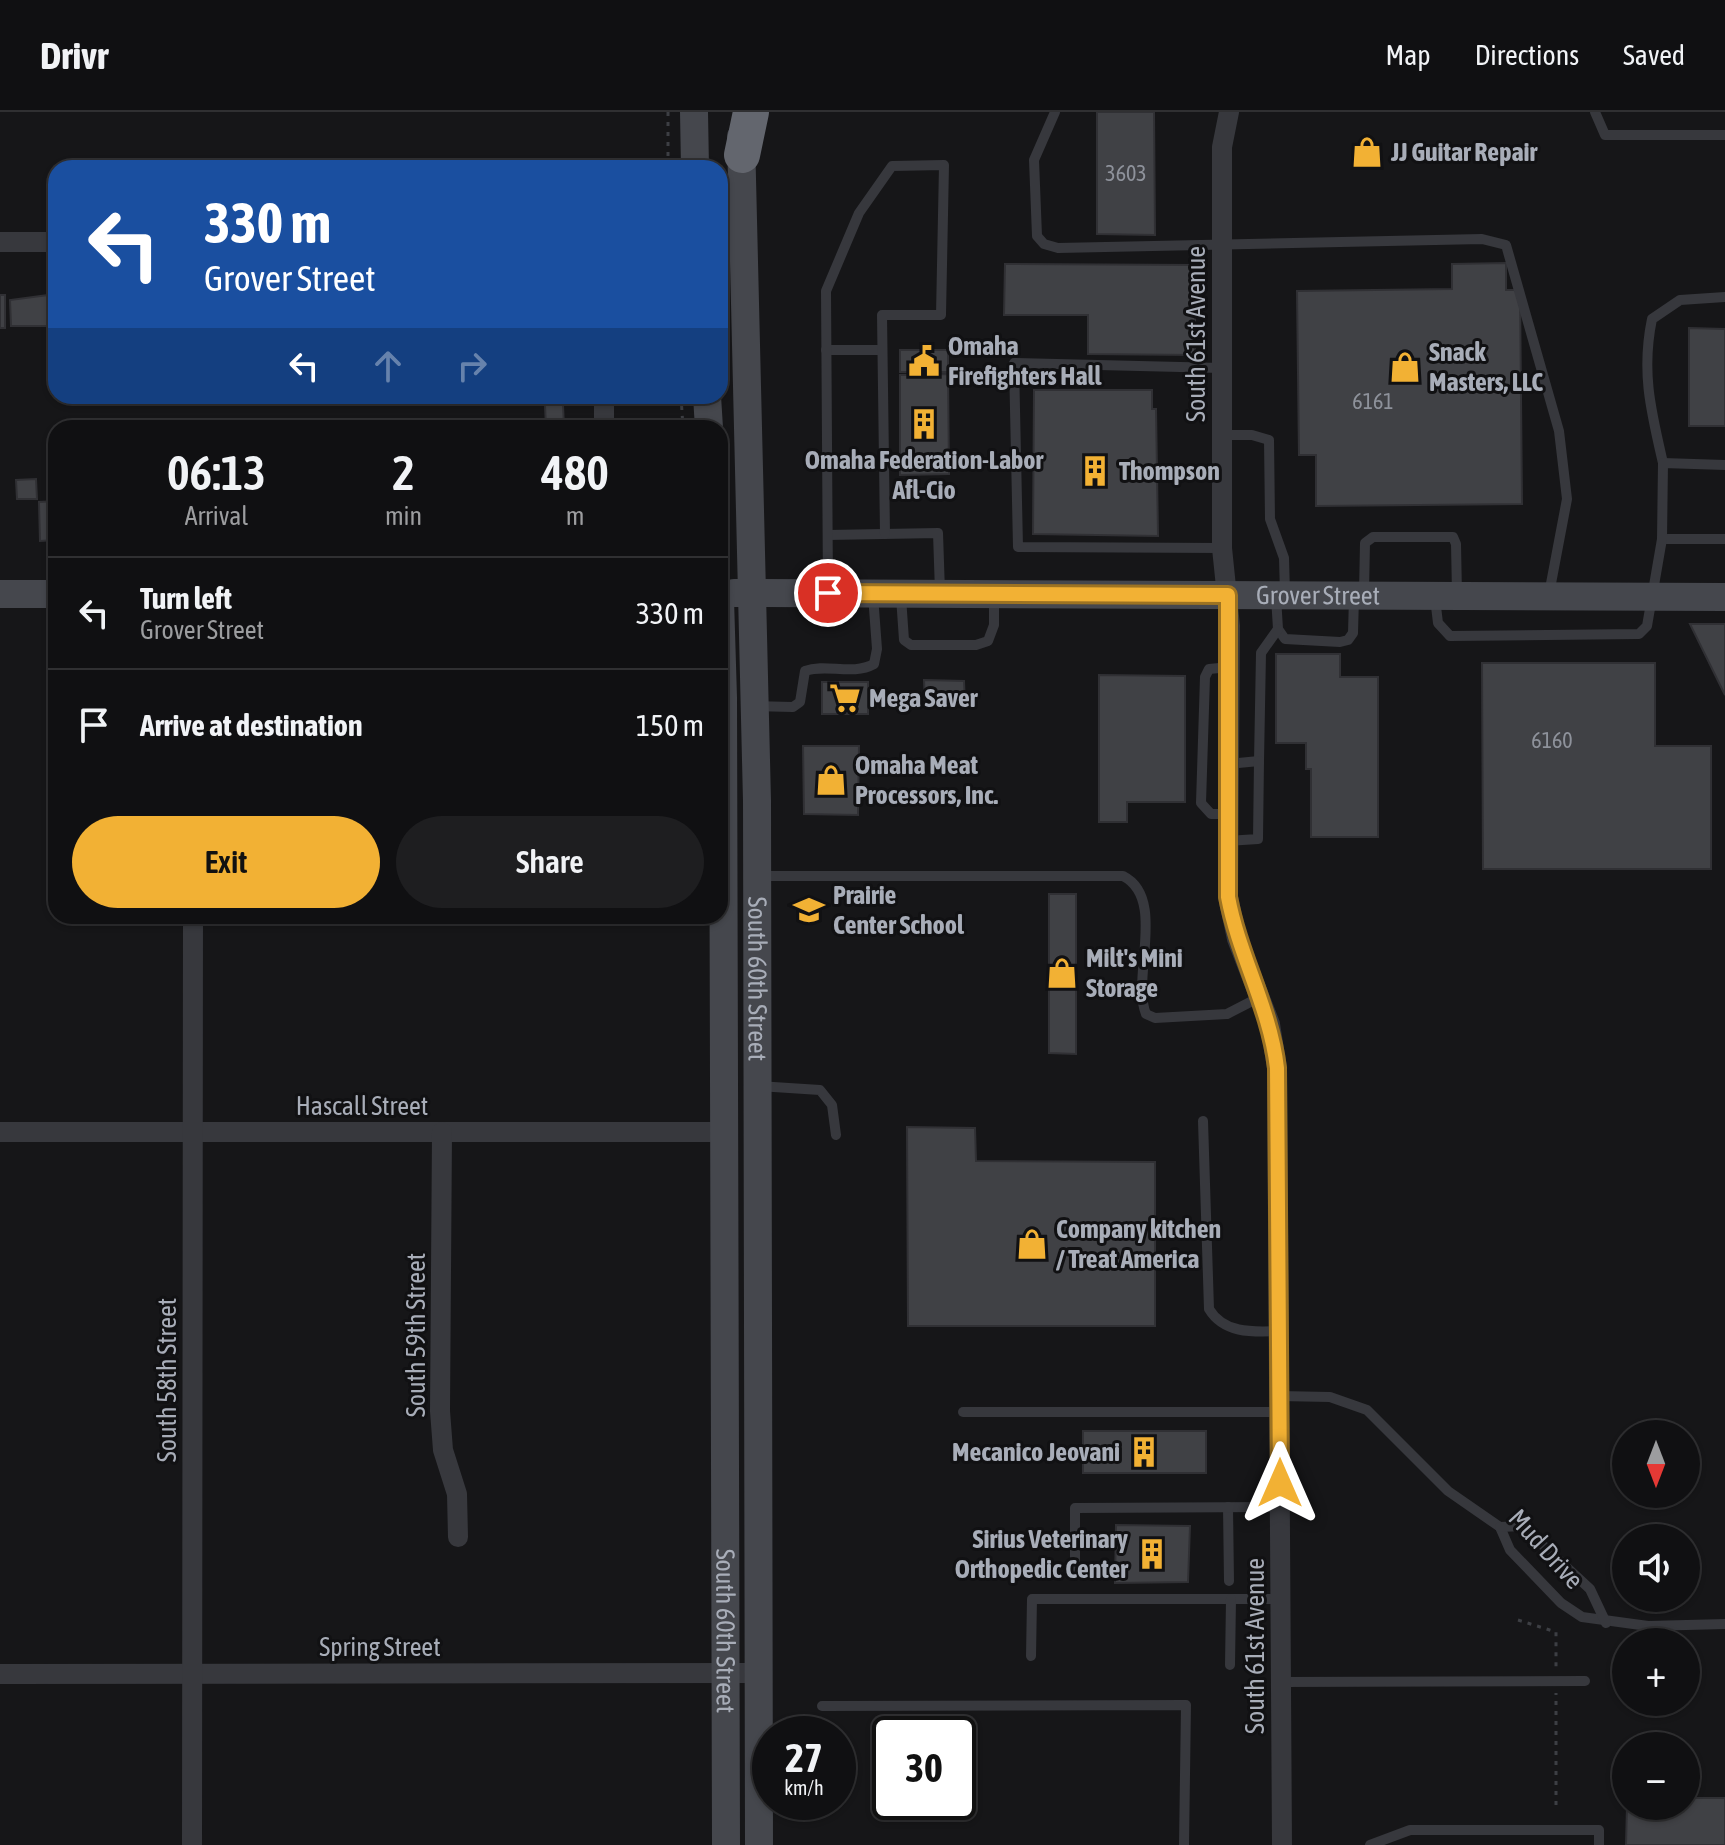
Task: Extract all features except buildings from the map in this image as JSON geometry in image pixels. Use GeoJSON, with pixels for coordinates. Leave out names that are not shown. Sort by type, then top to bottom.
{"type":"FeatureCollection","features":[{"type":"Feature","properties":{"kind":"highway"},"geometry":{"type":"LineString","coordinates":[[742,155],[751,112]]}},
{"type":"Feature","properties":{"kind":"main road"},"geometry":{"type":"LineString","coordinates":[[694,112],[695,160]]}},
{"type":"Feature","properties":{"kind":"main road","name":"South 60th Street"},"geometry":{"type":"LineString","coordinates":[[740,112],[756,706],[759,1845]]}},
{"type":"Feature","properties":{"kind":"main road","name":"Grover Street"},"geometry":{"type":"LineString","coordinates":[[728,595],[828,593],[1725,597]]}},
{"type":"Feature","properties":{"kind":"main road"},"geometry":{"type":"LineString","coordinates":[[0,594],[48,594]]}},
{"type":"Feature","properties":{"kind":"main road"},"geometry":{"type":"LineString","coordinates":[[724,925],[740,977],[740,1074],[742,1081],[757,1086]]}},
{"type":"Feature","properties":{"kind":"main road","name":"South 60th Street"},"geometry":{"type":"LineString","coordinates":[[724,925],[726,1845]]}},
{"type":"Feature","properties":{"kind":"street","name":"South 61st Avenue"},"geometry":{"type":"LineString","coordinates":[[1228,112],[1222,147],[1222,548],[1228,595],[1230,667],[1227,841],[1233,921],[1270,1024],[1277,1068],[1282,1845]]}},
{"type":"Feature","properties":{"kind":"street"},"geometry":{"type":"LineString","coordinates":[[0,242],[48,242]]}},
{"type":"Feature","properties":{"kind":"street","name":"South 58th Street"},"geometry":{"type":"LineString","coordinates":[[192,1845],[193,924]]}},
{"type":"Feature","properties":{"kind":"street","name":"Hascall Street"},"geometry":{"type":"LineString","coordinates":[[0,1132],[725,1132]]}},
{"type":"Feature","properties":{"kind":"street","name":"South 59th Street"},"geometry":{"type":"LineString","coordinates":[[442,1132],[440,1411],[443,1450],[457,1494],[458,1537]]}},
{"type":"Feature","properties":{"kind":"street","name":"Spring Street"},"geometry":{"type":"LineString","coordinates":[[0,1674],[760,1673]]}},
{"type":"Feature","properties":{"kind":"lane"},"geometry":{"type":"LineString","coordinates":[[1055,112],[1034,160],[1037,236],[1044,244],[1058,248],[1482,239],[1506,245],[1559,431],[1567,499],[1549,596]]}},
{"type":"Feature","properties":{"kind":"lane"},"geometry":{"type":"LineString","coordinates":[[1595,112],[1605,135],[1725,135]]}},
{"type":"Feature","properties":{"kind":"lane"},"geometry":{"type":"LineString","coordinates":[[828,593],[826,291],[859,213],[892,166],[944,165],[941,315],[882,315],[885,534]]}},
{"type":"Feature","properties":{"kind":"lane"},"geometry":{"type":"LineString","coordinates":[[1278,629],[1285,639],[1293,642],[1348,640],[1353,633],[1365,543],[1373,537],[1453,537],[1456,544],[1438,623],[1450,636],[1639,634],[1647,626],[1662,539],[1663,463],[1645,354],[1652,319],[1680,300],[1725,297]]}},
{"type":"Feature","properties":{"kind":"lane"},"geometry":{"type":"LineString","coordinates":[[826,350],[882,350]]}},
{"type":"Feature","properties":{"kind":"lane"},"geometry":{"type":"LineString","coordinates":[[1222,368],[1014,363],[1018,547],[1222,548]]}},
{"type":"Feature","properties":{"kind":"lane"},"geometry":{"type":"LineString","coordinates":[[1222,435],[1252,435],[1269,440],[1270,519],[1284,558],[1278,629],[1261,653],[1258,839],[1227,841]]}},
{"type":"Feature","properties":{"kind":"lane"},"geometry":{"type":"LineString","coordinates":[[1663,463],[1725,465]]}},
{"type":"Feature","properties":{"kind":"lane"},"geometry":{"type":"LineString","coordinates":[[828,535],[938,533],[940,594]]}},
{"type":"Feature","properties":{"kind":"lane"},"geometry":{"type":"LineString","coordinates":[[1662,539],[1725,539]]}},
{"type":"Feature","properties":{"kind":"lane"},"geometry":{"type":"LineString","coordinates":[[756,706],[793,707],[804,695],[805,671],[810,668],[866,668],[874,664],[887,594]]}},
{"type":"Feature","properties":{"kind":"lane"},"geometry":{"type":"LineString","coordinates":[[887,594],[904,640],[911,645],[976,645],[988,641],[994,594]]}},
{"type":"Feature","properties":{"kind":"lane"},"geometry":{"type":"LineString","coordinates":[[1228,814],[1211,814],[1201,803],[1205,677],[1209,669],[1230,667]]}},
{"type":"Feature","properties":{"kind":"lane"},"geometry":{"type":"LineString","coordinates":[[1228,764],[1259,761]]}},
{"type":"Feature","properties":{"kind":"lane"},"geometry":{"type":"LineString","coordinates":[[757,876],[1123,876],[1134,882],[1143,900],[1146,1014],[1155,1018],[1227,1014],[1260,997]]}},
{"type":"Feature","properties":{"kind":"lane"},"geometry":{"type":"LineString","coordinates":[[757,1086],[820,1090],[832,1105],[836,1135]]}},
{"type":"Feature","properties":{"kind":"lane"},"geometry":{"type":"LineString","coordinates":[[1203,1121],[1209,1309],[1223,1325],[1247,1332],[1279,1331]]}},
{"type":"Feature","properties":{"kind":"lane","name":"Mud Drive"},"geometry":{"type":"LineString","coordinates":[[963,1412],[1279,1404],[1330,1397],[1367,1410],[1448,1491],[1500,1527],[1510,1550],[1561,1603],[1582,1617],[1606,1623],[1648,1626],[1725,1624]]}},
{"type":"Feature","properties":{"kind":"lane"},"geometry":{"type":"LineString","coordinates":[[1228,1507],[1229,1581]]}},
{"type":"Feature","properties":{"kind":"lane"},"geometry":{"type":"LineString","coordinates":[[1075,1575],[1075,1508],[1280,1507]]}},
{"type":"Feature","properties":{"kind":"lane"},"geometry":{"type":"LineString","coordinates":[[1500,1527],[1522,1526],[1590,1589],[1606,1623]]}},
{"type":"Feature","properties":{"kind":"lane"},"geometry":{"type":"LineString","coordinates":[[1031,1656],[1032,1599],[1280,1599]]}},
{"type":"Feature","properties":{"kind":"lane"},"geometry":{"type":"LineString","coordinates":[[1230,1665],[1231,1599]]}},
{"type":"Feature","properties":{"kind":"lane"},"geometry":{"type":"LineString","coordinates":[[1281,1682],[1585,1681]]}},
{"type":"Feature","properties":{"kind":"lane"},"geometry":{"type":"LineString","coordinates":[[822,1706],[1186,1705],[1184,1845]]}},
{"type":"Feature","properties":{"kind":"lane"},"geometry":{"type":"LineString","coordinates":[[1370,1845],[1410,1830],[1599,1830],[1599,1845]]}},
{"type":"Feature","properties":{"kind":"path"},"geometry":{"type":"LineString","coordinates":[[668,112],[668,160]]}},
{"type":"Feature","properties":{"kind":"path"},"geometry":{"type":"LineString","coordinates":[[1518,1620],[1556,1632],[1556,1671]]}},
{"type":"Feature","properties":{"kind":"path"},"geometry":{"type":"LineString","coordinates":[[1556,1690],[1556,1805]]}},
{"type":"Feature","properties":{"kind":"place","name":"JJ Guitar Repair"},"geometry":{"type":"Point","coordinates":[1367,152]}},
{"type":"Feature","properties":{"kind":"place","name":"Omaha Firefighters Hall"},"geometry":{"type":"Point","coordinates":[924,361]}},
{"type":"Feature","properties":{"kind":"place","name":"Snack Masters, LLC"},"geometry":{"type":"Point","coordinates":[1405,367]}},
{"type":"Feature","properties":{"kind":"place","name":"Omaha Federation-Labor Afl-Cio"},"geometry":{"type":"Point","coordinates":[924,424]}},
{"type":"Feature","properties":{"kind":"place","name":"Thompson"},"geometry":{"type":"Point","coordinates":[1095,471]}},
{"type":"Feature","properties":{"kind":"place","name":"Mega Saver"},"geometry":{"type":"Point","coordinates":[845,698]}},
{"type":"Feature","properties":{"kind":"place","name":"Omaha Meat Processors, Inc."},"geometry":{"type":"Point","coordinates":[831,780]}},
{"type":"Feature","properties":{"kind":"place","name":"Prairie Center School"},"geometry":{"type":"Point","coordinates":[809,910]}},
{"type":"Feature","properties":{"kind":"place","name":"Milt's Mini Storage"},"geometry":{"type":"Point","coordinates":[1062,973]}},
{"type":"Feature","properties":{"kind":"place","name":"Company kitchen / Treat America"},"geometry":{"type":"Point","coordinates":[1032,1244]}},
{"type":"Feature","properties":{"kind":"place","name":"Mecanico Jeovani"},"geometry":{"type":"Point","coordinates":[1144,1452]}},
{"type":"Feature","properties":{"kind":"place","name":"Sirius Veterinary Orthopedic Center"},"geometry":{"type":"Point","coordinates":[1152,1554]}},
{"type":"Feature","properties":{"kind":"route"},"geometry":{"type":"LineString","coordinates":[[828,593],[1228,595],[1228,897],[1237,939],[1270,1024],[1277,1068],[1280,1483]]}}]}
